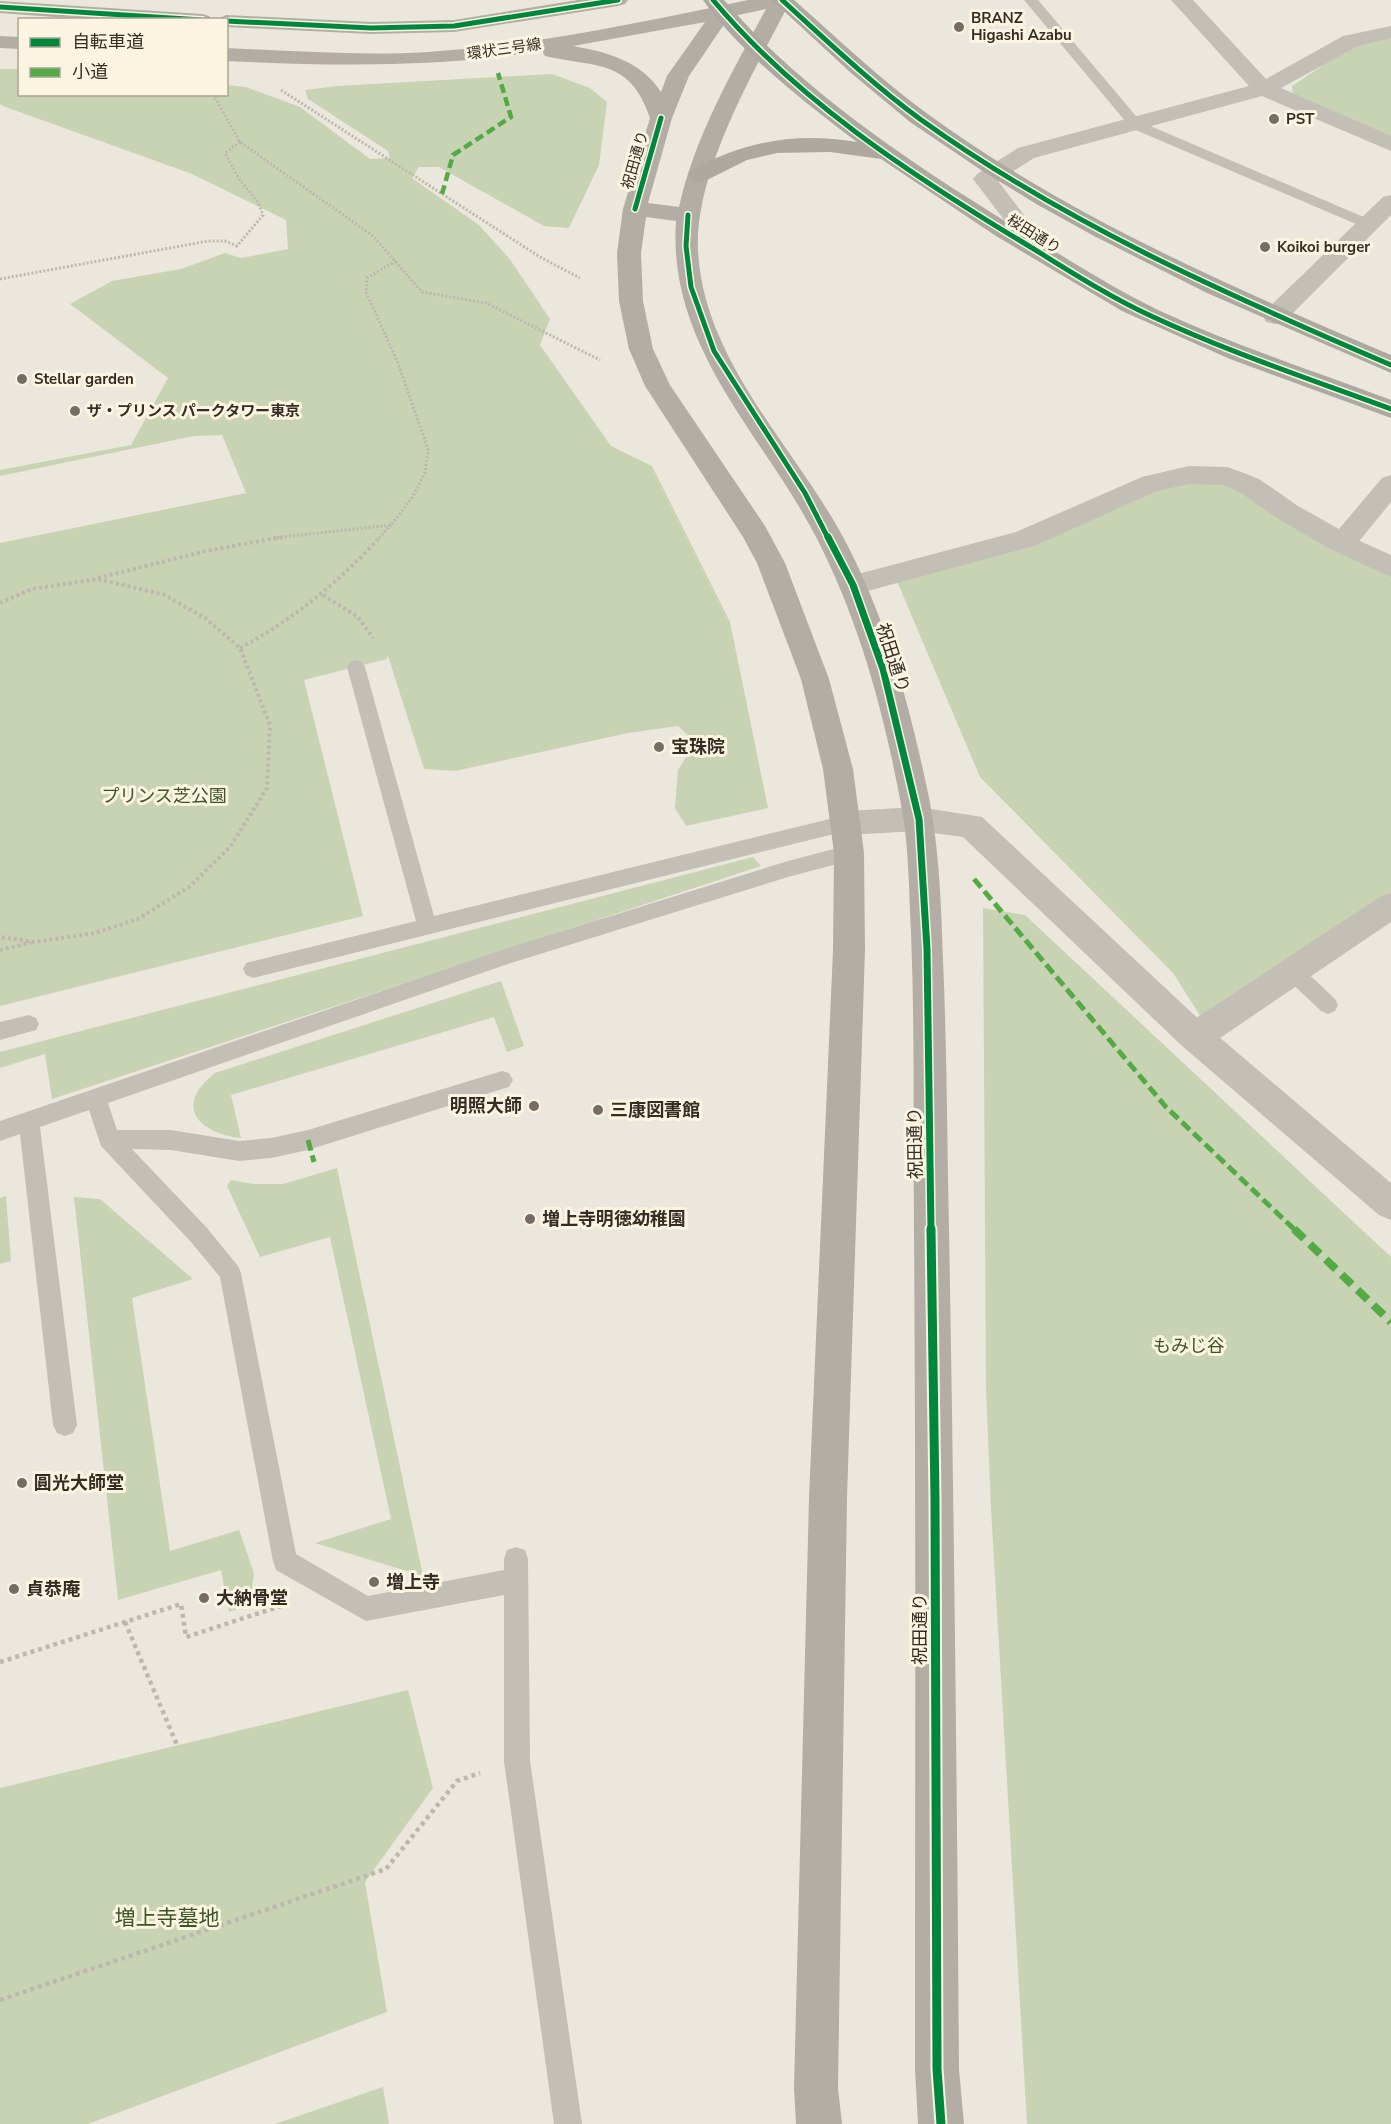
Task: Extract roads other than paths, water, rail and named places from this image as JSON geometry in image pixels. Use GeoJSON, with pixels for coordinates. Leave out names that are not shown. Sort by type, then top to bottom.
{"type":"FeatureCollection","features":[{"type":"Feature","properties":{"kind":"highway","name":"桜田通り"},"geometry":{"type":"LineString","coordinates":[[781,0],[892,96],[998,171],[1063,210],[1275,316],[1391,364]]}},
{"type":"Feature","properties":{"kind":"highway","name":"桜田通り"},"geometry":{"type":"LineString","coordinates":[[718,6],[757,46],[828,111],[886,155],[936,189],[1092,285],[1150,315],[1232,350],[1391,409]]}},
{"type":"Feature","properties":{"kind":"highway"},"geometry":{"type":"LineString","coordinates":[[699,175],[746,153],[772,148],[814,145],[850,146],[886,155]]}},
{"type":"Feature","properties":{"kind":"main road","name":"環状三号線"},"geometry":{"type":"LineString","coordinates":[[228,21],[371,28],[454,26],[582,8],[618,0]]}},
{"type":"Feature","properties":{"kind":"main road","name":"環状三号線"},"geometry":{"type":"LineString","coordinates":[[228,54],[370,60],[455,56],[620,32],[718,6],[781,0]]}},
{"type":"Feature","properties":{"kind":"main road","name":"祝田通り"},"geometry":{"type":"LineString","coordinates":[[781,0],[728,103],[699,175],[688,215],[686,246],[691,286],[714,351],[805,493],[853,585],[884,669],[919,819],[927,949],[935,1510],[937,2070],[941,2124]]}},
{"type":"Feature","properties":{"kind":"main road","name":"祝田通り"},"geometry":{"type":"LineString","coordinates":[[718,6],[678,76],[661,118],[635,209],[629,253],[631,301],[641,349],[658,386],[754,532],[771,563],[815,679],[838,769],[846,831],[849,951],[828,1510],[816,2088],[819,2124]]}},
{"type":"Feature","properties":{"kind":"main road"},"geometry":{"type":"LineString","coordinates":[[0,7],[171,18]]}},
{"type":"Feature","properties":{"kind":"main road"},"geometry":{"type":"LineString","coordinates":[[0,42],[18,43]]}},
{"type":"Feature","properties":{"kind":"main road"},"geometry":{"type":"LineString","coordinates":[[455,56],[530,49],[561,51],[603,60],[619,65],[643,80],[658,103],[661,118]]}},
{"type":"Feature","properties":{"kind":"main road"},"geometry":{"type":"LineString","coordinates":[[635,209],[688,215]]}},
{"type":"Feature","properties":{"kind":"street"},"geometry":{"type":"LineString","coordinates":[[1181,0],[1263,89],[1391,144]]}},
{"type":"Feature","properties":{"kind":"street"},"geometry":{"type":"LineString","coordinates":[[1042,254],[985,179],[1026,153],[1263,89],[1351,41],[1391,33]]}},
{"type":"Feature","properties":{"kind":"street"},"geometry":{"type":"LineString","coordinates":[[1275,316],[1391,202]]}},
{"type":"Feature","properties":{"kind":"street"},"geometry":{"type":"LineString","coordinates":[[853,585],[1024,539],[1151,483],[1189,475],[1227,476],[1250,486],[1289,513],[1391,567]]}},
{"type":"Feature","properties":{"kind":"street"},"geometry":{"type":"LineString","coordinates":[[1342,543],[1391,484]]}},
{"type":"Feature","properties":{"kind":"street"},"geometry":{"type":"LineString","coordinates":[[846,831],[919,819],[971,826],[1193,1035],[1391,1204]]}},
{"type":"Feature","properties":{"kind":"street"},"geometry":{"type":"LineString","coordinates":[[1193,1035],[1208,1028],[1391,906]]}},
{"type":"Feature","properties":{"kind":"lane"},"geometry":{"type":"LineString","coordinates":[[1030,0],[1136,125],[1368,224]]}},
{"type":"Feature","properties":{"kind":"lane"},"geometry":{"type":"LineString","coordinates":[[356,667],[427,926]]}},
{"type":"Feature","properties":{"kind":"lane"},"geometry":{"type":"LineString","coordinates":[[253,969],[786,837],[846,831]]}},
{"type":"Feature","properties":{"kind":"lane"},"geometry":{"type":"LineString","coordinates":[[0,1131],[511,955],[788,869],[846,831]]}},
{"type":"Feature","properties":{"kind":"lane"},"geometry":{"type":"LineString","coordinates":[[1292,971],[1328,1005]]}},
{"type":"Feature","properties":{"kind":"lane"},"geometry":{"type":"LineString","coordinates":[[0,1031],[29,1024]]}},
{"type":"Feature","properties":{"kind":"lane"},"geometry":{"type":"LineString","coordinates":[[109,1139],[171,1140],[239,1151],[271,1148],[308,1140],[502,1080]]}},
{"type":"Feature","properties":{"kind":"lane"},"geometry":{"type":"LineString","coordinates":[[96,1098],[109,1139],[200,1235],[230,1272],[285,1561],[366,1609],[516,1569],[517,1761],[568,2124]]}},
{"type":"Feature","properties":{"kind":"lane"},"geometry":{"type":"LineString","coordinates":[[29,1121],[65,1425]]}},
{"type":"Feature","properties":{"kind":"place","name":"BRANZ Higashi Azabu"},"geometry":{"type":"Point","coordinates":[959,27]}},
{"type":"Feature","properties":{"kind":"place","name":"PST"},"geometry":{"type":"Point","coordinates":[1274,119]}},
{"type":"Feature","properties":{"kind":"place","name":"Koikoi burger"},"geometry":{"type":"Point","coordinates":[1265,247]}},
{"type":"Feature","properties":{"kind":"place","name":"Stellar garden"},"geometry":{"type":"Point","coordinates":[22,379]}},
{"type":"Feature","properties":{"kind":"place","name":"ザ・プリンス パークタワー東京"},"geometry":{"type":"Point","coordinates":[75,411]}},
{"type":"Feature","properties":{"kind":"place","name":"宝珠院"},"geometry":{"type":"Point","coordinates":[659,747]}},
{"type":"Feature","properties":{"kind":"place","name":"明照大師"},"geometry":{"type":"Point","coordinates":[534,1106]}},
{"type":"Feature","properties":{"kind":"place","name":"三康図書館"},"geometry":{"type":"Point","coordinates":[598,1110]}},
{"type":"Feature","properties":{"kind":"place","name":"増上寺明徳幼稚園"},"geometry":{"type":"Point","coordinates":[530,1219]}},
{"type":"Feature","properties":{"kind":"place","name":"圓光大師堂"},"geometry":{"type":"Point","coordinates":[22,1483]}},
{"type":"Feature","properties":{"kind":"place","name":"増上寺"},"geometry":{"type":"Point","coordinates":[374,1582]}},
{"type":"Feature","properties":{"kind":"place","name":"貞恭庵"},"geometry":{"type":"Point","coordinates":[14,1589]}},
{"type":"Feature","properties":{"kind":"place","name":"大納骨堂"},"geometry":{"type":"Point","coordinates":[204,1598]}},
{"type":"Feature","properties":{"kind":"park label","name":"プリンス芝公園"},"geometry":{"type":"Point","coordinates":[164,796]}},
{"type":"Feature","properties":{"kind":"park label","name":"もみじ谷"},"geometry":{"type":"Point","coordinates":[1189,1346]}},
{"type":"Feature","properties":{"kind":"park label","name":"増上寺墓地"},"geometry":{"type":"Point","coordinates":[167,1918]}}]}
